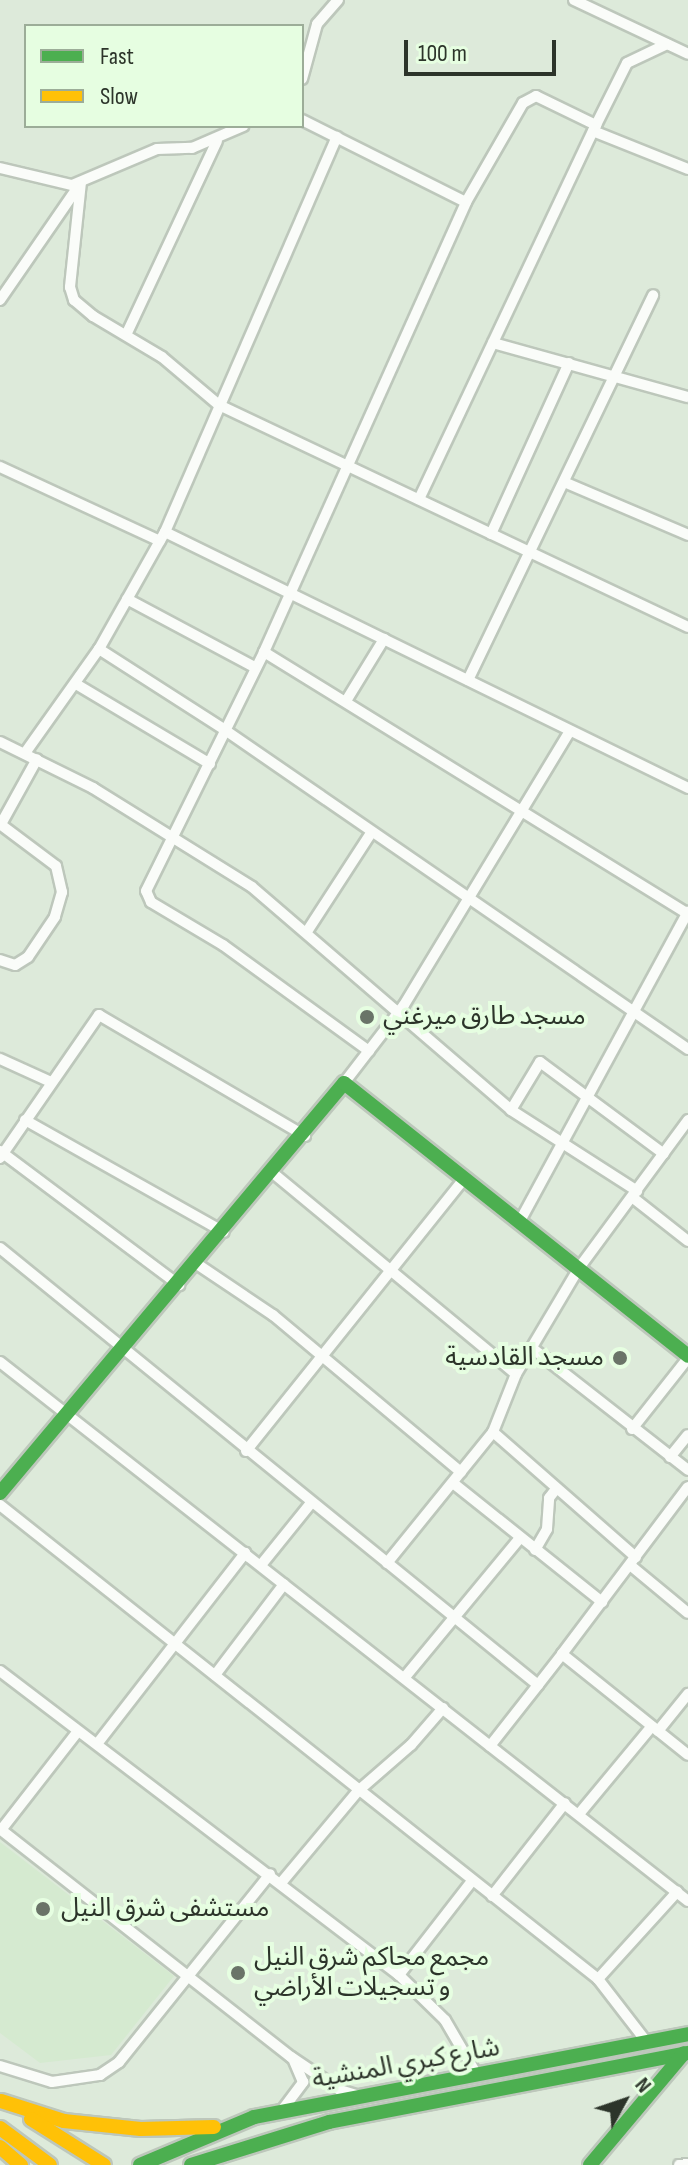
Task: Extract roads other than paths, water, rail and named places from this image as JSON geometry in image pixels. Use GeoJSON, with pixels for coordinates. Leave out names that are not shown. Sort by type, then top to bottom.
{"type":"FeatureCollection","features":[{"type":"Feature","properties":{"kind":"main road"},"geometry":{"type":"LineString","coordinates":[[0,1493],[69,1416],[305,1136],[344,1083],[688,1357]]}},
{"type":"Feature","properties":{"kind":"main road"},"geometry":{"type":"LineString","coordinates":[[662,2038],[688,2023]]}},
{"type":"Feature","properties":{"kind":"main road","name":"شارع كبري المنشية"},"geometry":{"type":"LineString","coordinates":[[140,2165],[223,2126],[280,2112],[688,2034]]}},
{"type":"Feature","properties":{"kind":"main road"},"geometry":{"type":"LineString","coordinates":[[590,2165],[648,2090],[686,2053]]}},
{"type":"Feature","properties":{"kind":"main road","name":"شارع كبري المنشية"},"geometry":{"type":"LineString","coordinates":[[191,2165],[329,2122],[686,2053]]}},
{"type":"Feature","properties":{"kind":"main road"},"geometry":{"type":"LineString","coordinates":[[0,2101],[96,2125],[223,2126]]}},
{"type":"Feature","properties":{"kind":"main road"},"geometry":{"type":"LineString","coordinates":[[0,2101],[104,2165]]}},
{"type":"Feature","properties":{"kind":"main road"},"geometry":{"type":"LineString","coordinates":[[0,2128],[50,2165]]}},
{"type":"Feature","properties":{"kind":"main road"},"geometry":{"type":"LineString","coordinates":[[22,2143],[40,2165]]}},
{"type":"Feature","properties":{"kind":"main road"},"geometry":{"type":"LineString","coordinates":[[0,2147],[21,2165]]}},
{"type":"Feature","properties":{"kind":"street"},"geometry":{"type":"LineString","coordinates":[[304,72],[317,24],[338,0]]}},
{"type":"Feature","properties":{"kind":"street"},"geometry":{"type":"LineString","coordinates":[[574,0],[594,4],[688,54]]}},
{"type":"Feature","properties":{"kind":"street"},"geometry":{"type":"LineString","coordinates":[[419,499],[627,63],[667,44]]}},
{"type":"Feature","properties":{"kind":"street"},"geometry":{"type":"LineString","coordinates":[[369,1051],[223,945],[148,899],[148,886],[264,652],[345,464],[466,202],[530,96],[688,169]]}},
{"type":"Feature","properties":{"kind":"street"},"geometry":{"type":"LineString","coordinates":[[304,121],[466,202]]}},
{"type":"Feature","properties":{"kind":"street"},"geometry":{"type":"LineString","coordinates":[[0,168],[63,186],[81,182],[157,149],[217,141],[240,128]]}},
{"type":"Feature","properties":{"kind":"street"},"geometry":{"type":"LineString","coordinates":[[25,753],[99,649],[163,536],[337,137]]}},
{"type":"Feature","properties":{"kind":"street"},"geometry":{"type":"LineString","coordinates":[[127,333],[217,141]]}},
{"type":"Feature","properties":{"kind":"street"},"geometry":{"type":"LineString","coordinates":[[0,300],[81,182]]}},
{"type":"Feature","properties":{"kind":"street"},"geometry":{"type":"LineString","coordinates":[[81,182],[71,294],[93,316],[127,333],[219,405],[688,627]]}},
{"type":"Feature","properties":{"kind":"street"},"geometry":{"type":"LineString","coordinates":[[468,680],[653,295]]}},
{"type":"Feature","properties":{"kind":"street"},"geometry":{"type":"LineString","coordinates":[[493,343],[688,397]]}},
{"type":"Feature","properties":{"kind":"street"},"geometry":{"type":"LineString","coordinates":[[491,534],[569,363]]}},
{"type":"Feature","properties":{"kind":"street"},"geometry":{"type":"LineString","coordinates":[[0,467],[289,592],[688,788]]}},
{"type":"Feature","properties":{"kind":"street"},"geometry":{"type":"LineString","coordinates":[[564,482],[688,535]]}},
{"type":"Feature","properties":{"kind":"street"},"geometry":{"type":"LineString","coordinates":[[127,599],[256,668]]}},
{"type":"Feature","properties":{"kind":"street"},"geometry":{"type":"LineString","coordinates":[[346,701],[384,639]]}},
{"type":"Feature","properties":{"kind":"street"},"geometry":{"type":"LineString","coordinates":[[99,649],[225,730],[468,902],[688,1049]]}},
{"type":"Feature","properties":{"kind":"street"},"geometry":{"type":"LineString","coordinates":[[264,652],[688,913],[520,1221]]}},
{"type":"Feature","properties":{"kind":"street"},"geometry":{"type":"LineString","coordinates":[[76,684],[210,764]]}},
{"type":"Feature","properties":{"kind":"street"},"geometry":{"type":"LineString","coordinates":[[344,1083],[398,1013],[570,731]]}},
{"type":"Feature","properties":{"kind":"street"},"geometry":{"type":"LineString","coordinates":[[0,742],[37,759],[174,836],[308,930],[511,1110],[634,1194],[688,1241]]}},
{"type":"Feature","properties":{"kind":"street"},"geometry":{"type":"LineString","coordinates":[[0,960],[15,965],[28,957],[55,917],[62,892],[56,866],[0,824],[37,759]]}},
{"type":"Feature","properties":{"kind":"street"},"geometry":{"type":"LineString","coordinates":[[308,930],[371,833]]}},
{"type":"Feature","properties":{"kind":"street"},"geometry":{"type":"LineString","coordinates":[[179,1285],[1,1154],[99,1015],[305,1136]]}},
{"type":"Feature","properties":{"kind":"street"},"geometry":{"type":"LineString","coordinates":[[0,1059],[51,1082]]}},
{"type":"Feature","properties":{"kind":"street"},"geometry":{"type":"LineString","coordinates":[[511,1110],[540,1062],[587,1100],[664,1154]]}},
{"type":"Feature","properties":{"kind":"street"},"geometry":{"type":"LineString","coordinates":[[25,1120],[224,1232]]}},
{"type":"Feature","properties":{"kind":"street"},"geometry":{"type":"LineString","coordinates":[[387,1563],[493,1432],[516,1374],[579,1268],[686,1128]]}},
{"type":"Feature","properties":{"kind":"street"},"geometry":{"type":"LineString","coordinates":[[273,1173],[516,1374]]}},
{"type":"Feature","properties":{"kind":"street"},"geometry":{"type":"LineString","coordinates":[[246,1451],[465,1178]]}},
{"type":"Feature","properties":{"kind":"street"},"geometry":{"type":"LineString","coordinates":[[0,1248],[246,1451],[538,1685]]}},
{"type":"Feature","properties":{"kind":"street"},"geometry":{"type":"LineString","coordinates":[[197,1264],[325,1356],[461,1472]]}},
{"type":"Feature","properties":{"kind":"street"},"geometry":{"type":"LineString","coordinates":[[532,1348],[688,1470]]}},
{"type":"Feature","properties":{"kind":"street"},"geometry":{"type":"LineString","coordinates":[[632,1429],[688,1357]]}},
{"type":"Feature","properties":{"kind":"street"},"geometry":{"type":"LineString","coordinates":[[0,1362],[688,1901]]}},
{"type":"Feature","properties":{"kind":"street"},"geometry":{"type":"LineString","coordinates":[[493,1432],[688,1613]]}},
{"type":"Feature","properties":{"kind":"street"},"geometry":{"type":"LineString","coordinates":[[670,1457],[688,1435]]}},
{"type":"Feature","properties":{"kind":"street"},"geometry":{"type":"LineString","coordinates":[[453,1483],[602,1602]]}},
{"type":"Feature","properties":{"kind":"street"},"geometry":{"type":"LineString","coordinates":[[490,1746],[688,1487]]}},
{"type":"Feature","properties":{"kind":"street"},"geometry":{"type":"LineString","coordinates":[[535,1550],[547,1529],[549,1498],[556,1489]]}},
{"type":"Feature","properties":{"kind":"street"},"geometry":{"type":"LineString","coordinates":[[261,1565],[311,1503]]}},
{"type":"Feature","properties":{"kind":"street"},"geometry":{"type":"LineString","coordinates":[[0,1505],[598,1979],[646,2041]]}},
{"type":"Feature","properties":{"kind":"street"},"geometry":{"type":"LineString","coordinates":[[405,1677],[520,1538]]}},
{"type":"Feature","properties":{"kind":"street"},"geometry":{"type":"LineString","coordinates":[[97,1744],[245,1553]]}},
{"type":"Feature","properties":{"kind":"street"},"geometry":{"type":"LineString","coordinates":[[215,1675],[284,1584]]}},
{"type":"Feature","properties":{"kind":"street"},"geometry":{"type":"LineString","coordinates":[[562,1654],[688,1755]]}},
{"type":"Feature","properties":{"kind":"street"},"geometry":{"type":"LineString","coordinates":[[0,1671],[399,1975],[445,2020],[477,2075]]}},
{"type":"Feature","properties":{"kind":"street"},"geometry":{"type":"LineString","coordinates":[[579,1814],[688,1694]]}},
{"type":"Feature","properties":{"kind":"street"},"geometry":{"type":"LineString","coordinates":[[281,1883],[358,1791],[443,1708]]}},
{"type":"Feature","properties":{"kind":"street"},"geometry":{"type":"LineString","coordinates":[[78,1731],[1,1830],[291,2057],[340,2090],[362,2097]]}},
{"type":"Feature","properties":{"kind":"street"},"geometry":{"type":"LineString","coordinates":[[492,1896],[565,1803]]}},
{"type":"Feature","properties":{"kind":"street"},"geometry":{"type":"LineString","coordinates":[[1,2069],[52,2082],[100,2075],[119,2062],[270,1874]]}},
{"type":"Feature","properties":{"kind":"street"},"geometry":{"type":"LineString","coordinates":[[399,1975],[472,1881]]}},
{"type":"Feature","properties":{"kind":"street"},"geometry":{"type":"LineString","coordinates":[[598,1979],[677,1892]]}},
{"type":"Feature","properties":{"kind":"street"},"geometry":{"type":"LineString","coordinates":[[280,2112],[303,2082],[291,2057]]}},
{"type":"Feature","properties":{"kind":"street"},"geometry":{"type":"LineString","coordinates":[[679,2165],[688,2164]]}},
{"type":"Feature","properties":{"kind":"place","name":"مسجد طارق ميرغني"},"geometry":{"type":"Point","coordinates":[367,1017]}},
{"type":"Feature","properties":{"kind":"place","name":"مسجد القادسية"},"geometry":{"type":"Point","coordinates":[620,1358]}},
{"type":"Feature","properties":{"kind":"place","name":"مستشفى شرق النيل"},"geometry":{"type":"Point","coordinates":[43,1909]}},
{"type":"Feature","properties":{"kind":"place","name":"مجمع محاكم شرق النيل و تسجيلات الأراضي"},"geometry":{"type":"Point","coordinates":[238,1973]}}]}
